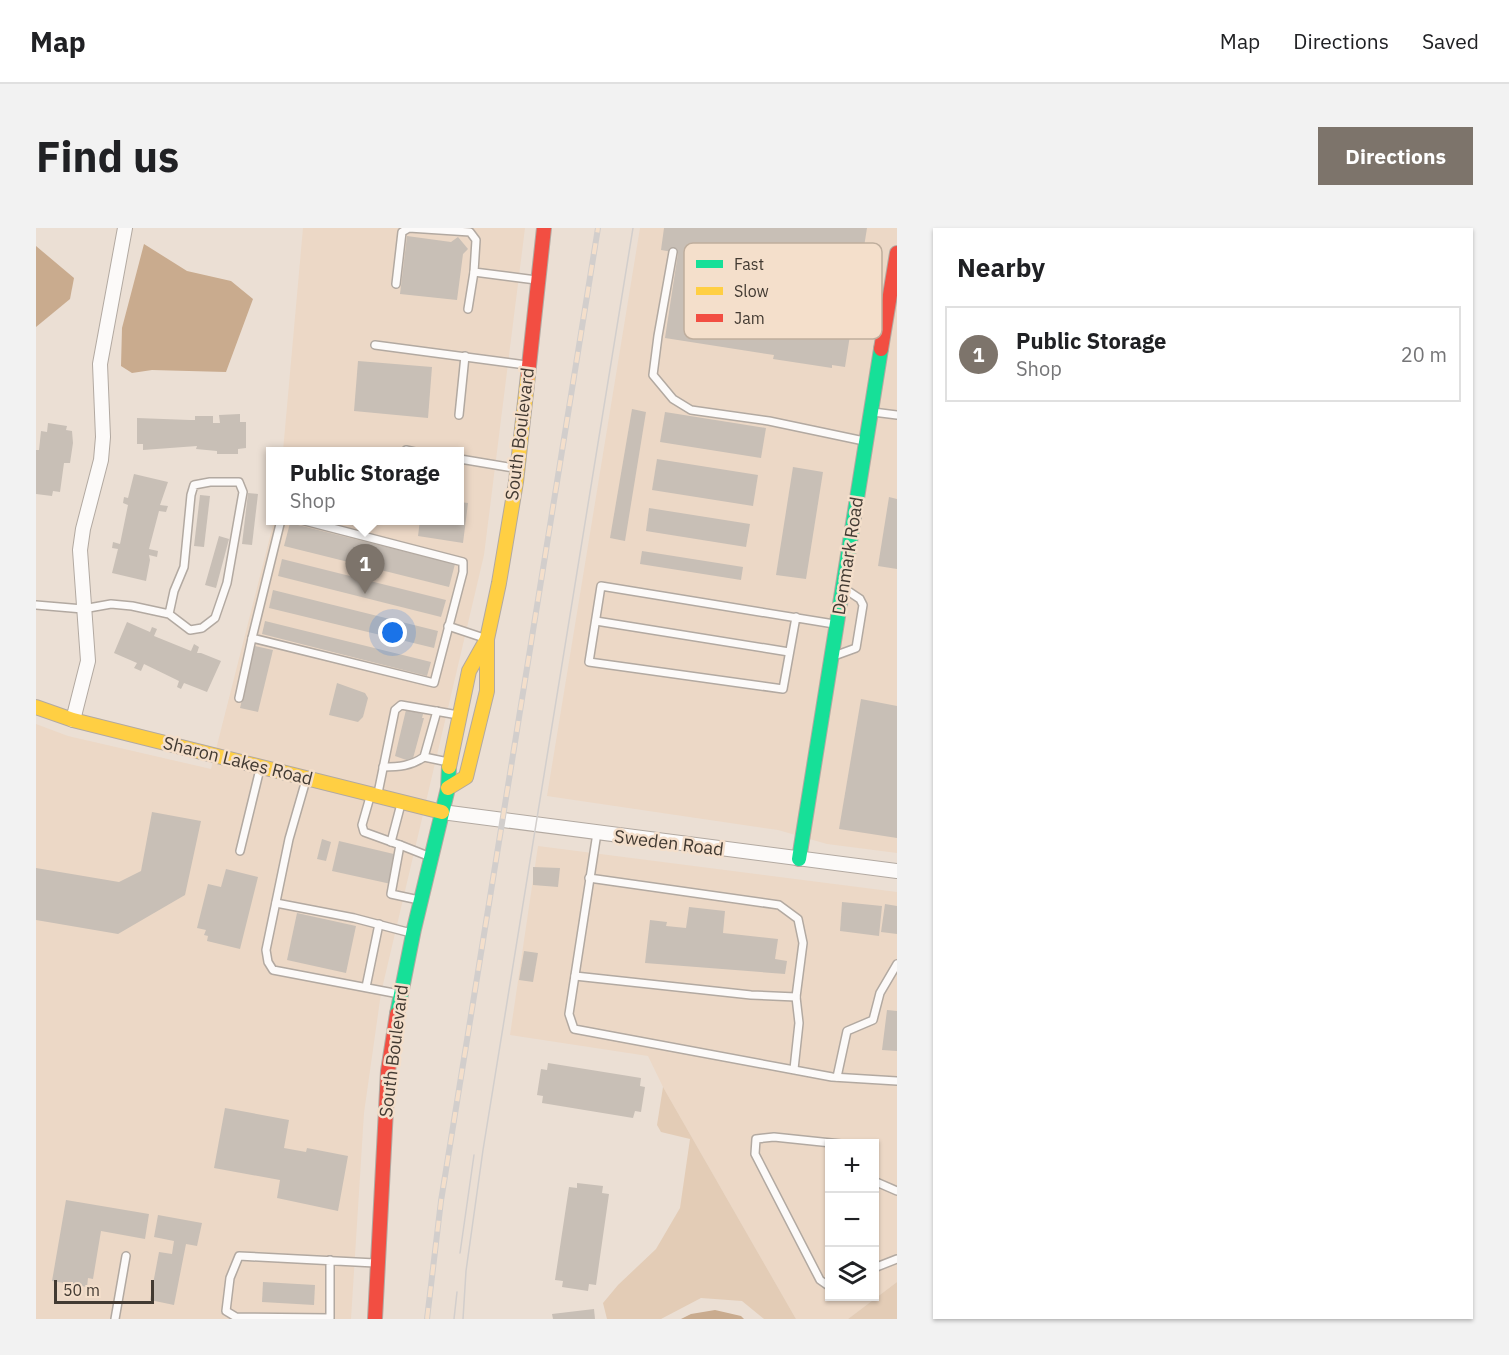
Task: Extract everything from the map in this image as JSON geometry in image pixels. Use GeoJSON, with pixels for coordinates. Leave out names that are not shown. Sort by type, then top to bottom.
{"type":"FeatureCollection","features":[{"type":"Feature","properties":{"kind":"main road","name":"South Boulevard"},"geometry":{"type":"LineString","coordinates":[[448,788],[465,777],[487,691],[486,639],[511,515],[544,228]]}},
{"type":"Feature","properties":{"kind":"main road","name":"Denmark Road"},"geometry":{"type":"LineString","coordinates":[[799,859],[897,252]]}},
{"type":"Feature","properties":{"kind":"main road","name":"South Boulevard"},"geometry":{"type":"LineString","coordinates":[[375,1319],[388,1071],[400,994],[419,900],[448,788],[448,762],[468,671],[486,639]]}},
{"type":"Feature","properties":{"kind":"main road","name":"Sharon Lakes Road"},"geometry":{"type":"LineString","coordinates":[[36,707],[73,720],[441,812]]}},
{"type":"Feature","properties":{"kind":"street"},"geometry":{"type":"LineString","coordinates":[[73,720],[88,661],[80,550],[83,529],[101,460],[103,437],[100,364],[125,228]]}},
{"type":"Feature","properties":{"kind":"street","name":"Sweden Road"},"geometry":{"type":"LineString","coordinates":[[441,812],[897,871]]}},
{"type":"Feature","properties":{"kind":"lane"},"geometry":{"type":"LineString","coordinates":[[396,284],[402,232],[409,228],[470,232],[476,240],[468,309]]}},
{"type":"Feature","properties":{"kind":"lane"},"geometry":{"type":"LineString","coordinates":[[673,252],[653,375],[673,399],[691,410],[769,421],[867,441]]}},
{"type":"Feature","properties":{"kind":"lane"},"geometry":{"type":"LineString","coordinates":[[474,272],[538,281]]}},
{"type":"Feature","properties":{"kind":"lane"},"geometry":{"type":"LineString","coordinates":[[375,345],[528,366]]}},
{"type":"Feature","properties":{"kind":"lane"},"geometry":{"type":"LineString","coordinates":[[459,416],[465,356]]}},
{"type":"Feature","properties":{"kind":"lane"},"geometry":{"type":"LineString","coordinates":[[871,411],[897,416]]}},
{"type":"Feature","properties":{"kind":"lane"},"geometry":{"type":"LineString","coordinates":[[464,460],[517,468]]}},
{"type":"Feature","properties":{"kind":"lane"},"geometry":{"type":"LineString","coordinates":[[36,605],[83,609],[111,604],[169,614],[190,630],[202,628],[215,618],[227,583],[243,492],[239,482],[210,482],[194,485],[184,567],[174,591],[169,614]]}},
{"type":"Feature","properties":{"kind":"lane"},"geometry":{"type":"LineString","coordinates":[[239,698],[280,525]]}},
{"type":"Feature","properties":{"kind":"lane"},"geometry":{"type":"LineString","coordinates":[[252,638],[434,683],[464,572],[463,562],[320,525]]}},
{"type":"Feature","properties":{"kind":"lane"},"geometry":{"type":"LineString","coordinates":[[796,617],[783,689],[589,662],[601,586],[796,617],[837,624]]}},
{"type":"Feature","properties":{"kind":"lane"},"geometry":{"type":"LineString","coordinates":[[832,656],[856,648],[863,605],[860,599],[843,587]]}},
{"type":"Feature","properties":{"kind":"lane"},"geometry":{"type":"LineString","coordinates":[[596,621],[789,652]]}},
{"type":"Feature","properties":{"kind":"lane"},"geometry":{"type":"LineString","coordinates":[[448,626],[486,639]]}},
{"type":"Feature","properties":{"kind":"lane"},"geometry":{"type":"LineString","coordinates":[[430,856],[364,832],[362,825],[383,767],[395,710],[401,705],[459,715]]}},
{"type":"Feature","properties":{"kind":"lane"},"geometry":{"type":"LineString","coordinates":[[424,758],[437,711]]}},
{"type":"Feature","properties":{"kind":"lane"},"geometry":{"type":"LineString","coordinates":[[383,767],[403,767],[424,758],[448,762]]}},
{"type":"Feature","properties":{"kind":"lane"},"geometry":{"type":"LineString","coordinates":[[240,851],[260,766]]}},
{"type":"Feature","properties":{"kind":"lane"},"geometry":{"type":"LineString","coordinates":[[307,778],[289,839],[266,950],[268,962],[273,970],[400,994]]}},
{"type":"Feature","properties":{"kind":"lane"},"geometry":{"type":"LineString","coordinates":[[391,842],[401,802]]}},
{"type":"Feature","properties":{"kind":"lane"},"geometry":{"type":"LineString","coordinates":[[597,833],[569,1014],[574,1029],[837,1077],[897,1081]]}},
{"type":"Feature","properties":{"kind":"lane"},"geometry":{"type":"LineString","coordinates":[[400,845],[391,894],[419,900]]}},
{"type":"Feature","properties":{"kind":"lane"},"geometry":{"type":"LineString","coordinates":[[589,878],[779,905],[798,919],[803,943],[796,997],[799,1023],[794,1069]]}},
{"type":"Feature","properties":{"kind":"lane"},"geometry":{"type":"LineString","coordinates":[[276,903],[412,933]]}},
{"type":"Feature","properties":{"kind":"lane"},"geometry":{"type":"LineString","coordinates":[[366,987],[379,924]]}},
{"type":"Feature","properties":{"kind":"lane"},"geometry":{"type":"LineString","coordinates":[[837,1077],[847,1031],[873,1020],[880,993],[897,964]]}},
{"type":"Feature","properties":{"kind":"lane"},"geometry":{"type":"LineString","coordinates":[[575,975],[752,995],[796,997]]}},
{"type":"Feature","properties":{"kind":"lane"},"geometry":{"type":"LineString","coordinates":[[825,1142],[774,1137],[756,1139],[755,1154],[820,1280],[825,1284]]}},
{"type":"Feature","properties":{"kind":"lane"},"geometry":{"type":"LineString","coordinates":[[879,1182],[897,1191]]}},
{"type":"Feature","properties":{"kind":"lane"},"geometry":{"type":"LineString","coordinates":[[115,1319],[126,1256]]}},
{"type":"Feature","properties":{"kind":"lane"},"geometry":{"type":"LineString","coordinates":[[330,1260],[330,1318],[236,1317],[226,1311],[230,1278],[239,1256],[330,1260],[378,1263]]}},
{"type":"Feature","properties":{"kind":"lane"},"geometry":{"type":"LineString","coordinates":[[879,1266],[897,1259]]}},
{"type":"Feature","properties":{"kind":"shaded area"},"geometry":{"type":"Polygon","coordinates":[[[303,228],[525,228],[484,555],[381,993],[364,1113],[351,1319],[36,1319],[36,724],[68,736],[211,769],[273,525],[464,525],[464,447],[283,447],[303,228]]]}},
{"type":"Feature","properties":{"kind":"shaded area"},"geometry":{"type":"Polygon","coordinates":[[[640,228],[897,228],[897,853],[827,844],[778,830],[547,796],[640,228]]]}},
{"type":"Feature","properties":{"kind":"shaded area"},"geometry":{"type":"Polygon","coordinates":[[[144,244],[187,271],[231,281],[253,299],[226,372],[152,370],[132,373],[121,366],[122,328],[144,244]]]}},
{"type":"Feature","properties":{"kind":"shaded area"},"geometry":{"type":"Polygon","coordinates":[[[36,246],[74,278],[70,299],[36,327],[36,246]]]}},
{"type":"Feature","properties":{"kind":"shaded area"},"geometry":{"type":"Polygon","coordinates":[[[538,846],[897,892],[897,1282],[879,1296],[879,1139],[825,1139],[825,1301],[872,1301],[848,1319],[796,1319],[663,1087],[648,1056],[510,1035],[538,846]]]}},
{"type":"Feature","properties":{"kind":"shaded area"},"geometry":{"type":"Polygon","coordinates":[[[663,1087],[796,1319],[764,1319],[742,1301],[701,1298],[661,1319],[607,1319],[603,1303],[618,1285],[656,1249],[680,1208],[690,1139],[661,1132],[657,1125],[663,1087]]]}},
{"type":"Feature","properties":{"kind":"shaded area"},"geometry":{"type":"Polygon","coordinates":[[[897,1282],[897,1319],[848,1319],[872,1301],[879,1301],[879,1296],[897,1282]]]}},
{"type":"Feature","properties":{"kind":"shaded area"},"geometry":{"type":"Polygon","coordinates":[[[715,1310],[741,1316],[744,1319],[681,1319],[691,1314],[715,1310]]]}},
{"type":"Feature","properties":{"kind":"building"},"geometry":{"type":"Polygon","coordinates":[[[664,228],[867,228],[865,243],[684,243],[684,339],[849,339],[845,367],[832,365],[832,368],[773,359],[774,355],[665,338],[678,253],[661,250],[664,228]]]}},
{"type":"Feature","properties":{"kind":"building"},"geometry":{"type":"Polygon","coordinates":[[[407,236],[451,242],[458,237],[468,249],[463,254],[457,300],[400,294],[407,236]]]}},
{"type":"Feature","properties":{"kind":"building"},"geometry":{"type":"Polygon","coordinates":[[[358,361],[432,367],[428,418],[354,411],[358,361]]]}},
{"type":"Feature","properties":{"kind":"building"},"geometry":{"type":"Polygon","coordinates":[[[632,409],[646,412],[625,541],[610,538],[632,409]]]}},
{"type":"Feature","properties":{"kind":"building"},"geometry":{"type":"Polygon","coordinates":[[[665,412],[766,428],[761,458],[660,442],[665,412]]]}},
{"type":"Feature","properties":{"kind":"building"},"geometry":{"type":"Polygon","coordinates":[[[240,414],[240,422],[246,422],[246,448],[238,449],[238,454],[217,454],[217,451],[196,449],[197,446],[143,450],[143,444],[137,444],[137,418],[195,420],[195,416],[213,416],[213,423],[220,423],[219,415],[240,414]]]}},
{"type":"Feature","properties":{"kind":"building"},"geometry":{"type":"Polygon","coordinates":[[[48,423],[67,426],[66,430],[72,431],[73,443],[70,463],[64,463],[60,492],[53,491],[52,496],[36,494],[36,450],[39,450],[41,431],[47,432],[48,423]]]}},
{"type":"Feature","properties":{"kind":"building"},"geometry":{"type":"Polygon","coordinates":[[[657,459],[758,475],[753,506],[652,490],[657,459]]]}},
{"type":"Feature","properties":{"kind":"building"},"geometry":{"type":"Polygon","coordinates":[[[793,467],[823,472],[806,579],[776,575],[793,467]]]}},
{"type":"Feature","properties":{"kind":"building"},"geometry":{"type":"Polygon","coordinates":[[[134,474],[168,482],[160,505],[168,506],[166,512],[159,511],[149,549],[158,551],[157,557],[149,555],[146,581],[112,573],[118,549],[112,548],[113,542],[120,544],[128,505],[123,503],[124,497],[128,498],[134,474]]]}},
{"type":"Feature","properties":{"kind":"building"},"geometry":{"type":"Polygon","coordinates":[[[248,493],[258,494],[252,545],[242,544],[248,493]]]}},
{"type":"Feature","properties":{"kind":"building"},"geometry":{"type":"Polygon","coordinates":[[[200,495],[210,496],[204,547],[194,546],[200,495]]]}},
{"type":"Feature","properties":{"kind":"building"},"geometry":{"type":"Polygon","coordinates":[[[889,497],[897,499],[897,569],[878,566],[889,497]]]}},
{"type":"Feature","properties":{"kind":"building"},"geometry":{"type":"Polygon","coordinates":[[[464,502],[468,503],[463,543],[418,536],[419,525],[464,525],[464,502]]]}},
{"type":"Feature","properties":{"kind":"building"},"geometry":{"type":"Polygon","coordinates":[[[649,508],[750,524],[746,547],[646,531],[649,508]]]}},
{"type":"Feature","properties":{"kind":"building"},"geometry":{"type":"Polygon","coordinates":[[[289,525],[298,525],[455,564],[449,587],[284,546],[289,525]]]}},
{"type":"Feature","properties":{"kind":"building"},"geometry":{"type":"Polygon","coordinates":[[[219,536],[229,539],[216,588],[205,585],[219,536]]]}},
{"type":"Feature","properties":{"kind":"building"},"geometry":{"type":"Polygon","coordinates":[[[642,551],[743,567],[741,580],[640,564],[642,551]]]}},
{"type":"Feature","properties":{"kind":"building"},"geometry":{"type":"Polygon","coordinates":[[[282,559],[446,600],[441,617],[278,576],[282,559]]]}},
{"type":"Feature","properties":{"kind":"building"},"geometry":{"type":"Polygon","coordinates":[[[273,590],[438,631],[434,648],[269,608],[273,590]]]}},
{"type":"Feature","properties":{"kind":"building"},"geometry":{"type":"Polygon","coordinates":[[[265,621],[431,662],[427,676],[262,634],[265,621]]]}},
{"type":"Feature","properties":{"kind":"building"},"geometry":{"type":"Polygon","coordinates":[[[127,622],[150,632],[152,627],[157,629],[154,636],[191,651],[194,644],[199,647],[197,653],[221,661],[207,692],[184,683],[181,689],[177,687],[179,681],[144,664],[141,671],[134,668],[137,663],[114,653],[127,622]]]}},
{"type":"Feature","properties":{"kind":"building"},"geometry":{"type":"Polygon","coordinates":[[[255,646],[273,650],[258,712],[240,708],[255,646]]]}},
{"type":"Feature","properties":{"kind":"building"},"geometry":{"type":"Polygon","coordinates":[[[337,683],[365,693],[368,698],[363,717],[358,722],[329,715],[337,683]]]}},
{"type":"Feature","properties":{"kind":"building"},"geometry":{"type":"Polygon","coordinates":[[[861,699],[897,706],[897,838],[839,829],[861,699]]]}},
{"type":"Feature","properties":{"kind":"building"},"geometry":{"type":"Polygon","coordinates":[[[406,710],[423,714],[422,718],[424,718],[412,762],[395,756],[406,710]]]}},
{"type":"Feature","properties":{"kind":"building"},"geometry":{"type":"Polygon","coordinates":[[[152,812],[201,821],[185,895],[118,934],[36,920],[36,868],[119,882],[141,871],[152,812]]]}},
{"type":"Feature","properties":{"kind":"building"},"geometry":{"type":"Polygon","coordinates":[[[322,839],[331,842],[326,861],[317,859],[322,839]]]}},
{"type":"Feature","properties":{"kind":"building"},"geometry":{"type":"Polygon","coordinates":[[[339,841],[398,855],[391,884],[332,871],[339,841]]]}},
{"type":"Feature","properties":{"kind":"building"},"geometry":{"type":"Polygon","coordinates":[[[533,867],[560,868],[558,887],[533,885],[533,867]]]}},
{"type":"Feature","properties":{"kind":"building"},"geometry":{"type":"Polygon","coordinates":[[[226,869],[258,877],[240,949],[207,941],[208,936],[204,935],[206,930],[197,928],[208,884],[221,887],[226,869]]]}},
{"type":"Feature","properties":{"kind":"building"},"geometry":{"type":"Polygon","coordinates":[[[842,902],[882,906],[879,936],[840,931],[842,902]]]}},
{"type":"Feature","properties":{"kind":"building"},"geometry":{"type":"Polygon","coordinates":[[[885,904],[897,906],[897,934],[881,932],[885,904]]]}},
{"type":"Feature","properties":{"kind":"building"},"geometry":{"type":"Polygon","coordinates":[[[689,907],[725,911],[723,933],[778,939],[775,959],[787,961],[785,974],[645,963],[650,920],[667,922],[666,926],[686,928],[689,907]]]}},
{"type":"Feature","properties":{"kind":"building"},"geometry":{"type":"Polygon","coordinates":[[[297,913],[356,926],[346,973],[287,960],[297,913]]]}},
{"type":"Feature","properties":{"kind":"building"},"geometry":{"type":"Polygon","coordinates":[[[524,951],[538,953],[533,982],[519,980],[524,951]]]}},
{"type":"Feature","properties":{"kind":"building"},"geometry":{"type":"Polygon","coordinates":[[[887,1010],[897,1011],[897,1051],[882,1050],[887,1010]]]}},
{"type":"Feature","properties":{"kind":"building"},"geometry":{"type":"Polygon","coordinates":[[[548,1063],[641,1078],[640,1086],[645,1087],[641,1112],[635,1111],[633,1118],[542,1103],[543,1096],[537,1095],[541,1069],[547,1070],[548,1063]]]}},
{"type":"Feature","properties":{"kind":"building"},"geometry":{"type":"Polygon","coordinates":[[[225,1108],[289,1120],[284,1148],[306,1152],[307,1148],[348,1156],[338,1211],[277,1198],[280,1180],[214,1168],[225,1108]]]}},
{"type":"Feature","properties":{"kind":"building"},"geometry":{"type":"Polygon","coordinates":[[[577,1183],[603,1186],[602,1193],[609,1194],[596,1285],[589,1284],[588,1291],[562,1287],[563,1281],[555,1280],[569,1187],[577,1188],[577,1183]]]}},
{"type":"Feature","properties":{"kind":"building"},"geometry":{"type":"Polygon","coordinates":[[[66,1200],[149,1214],[145,1239],[101,1231],[93,1279],[88,1278],[87,1287],[52,1281],[66,1200]]]}},
{"type":"Feature","properties":{"kind":"building"},"geometry":{"type":"Polygon","coordinates":[[[158,1215],[202,1223],[197,1246],[186,1244],[174,1305],[150,1300],[159,1252],[172,1254],[174,1241],[154,1237],[158,1215]]]}},
{"type":"Feature","properties":{"kind":"building"},"geometry":{"type":"Polygon","coordinates":[[[263,1282],[315,1285],[314,1305],[262,1302],[263,1282]]]}},
{"type":"Feature","properties":{"kind":"building"},"geometry":{"type":"Polygon","coordinates":[[[594,1309],[595,1319],[553,1319],[552,1314],[594,1309]]]}},
{"type":"Feature","properties":{"kind":"tram line"},"geometry":{"type":"LineString","coordinates":[[463,1319],[466,1271],[483,1150],[633,228]]}},
{"type":"Feature","properties":{"kind":"tram line"},"geometry":{"type":"LineString","coordinates":[[460,1253],[474,1155]]}},
{"type":"Feature","properties":{"kind":"tram line"},"geometry":{"type":"LineString","coordinates":[[454,1319],[457,1292]]}},
{"type":"Feature","properties":{"kind":"railway"},"geometry":{"type":"LineString","coordinates":[[427,1319],[441,1201],[598,228]]}},
{"type":"Feature","properties":{"kind":"traffic: fast"},"geometry":{"type":"LineString","coordinates":[[799,859],[881,349]]}},
{"type":"Feature","properties":{"kind":"traffic: fast"},"geometry":{"type":"LineString","coordinates":[[397,1014],[414,929],[448,788],[449,767]]}},
{"type":"Feature","properties":{"kind":"traffic: slow"},"geometry":{"type":"LineString","coordinates":[[448,788],[466,777],[487,691],[487,639],[516,482],[528,375]]}},
{"type":"Feature","properties":{"kind":"traffic: slow"},"geometry":{"type":"LineString","coordinates":[[449,767],[469,671],[487,639]]}},
{"type":"Feature","properties":{"kind":"traffic: slow"},"geometry":{"type":"LineString","coordinates":[[36,707],[73,720],[442,812]]}},
{"type":"Feature","properties":{"kind":"traffic: jam"},"geometry":{"type":"LineString","coordinates":[[528,375],[544,228]]}},
{"type":"Feature","properties":{"kind":"traffic: jam"},"geometry":{"type":"LineString","coordinates":[[881,349],[897,253]]}},
{"type":"Feature","properties":{"kind":"traffic: jam"},"geometry":{"type":"LineString","coordinates":[[375,1319],[388,1071],[397,1014]]}},
{"type":"Feature","properties":{"kind":"place","name":"Public Storage"},"geometry":{"type":"Point","coordinates":[365,594]}}]}
